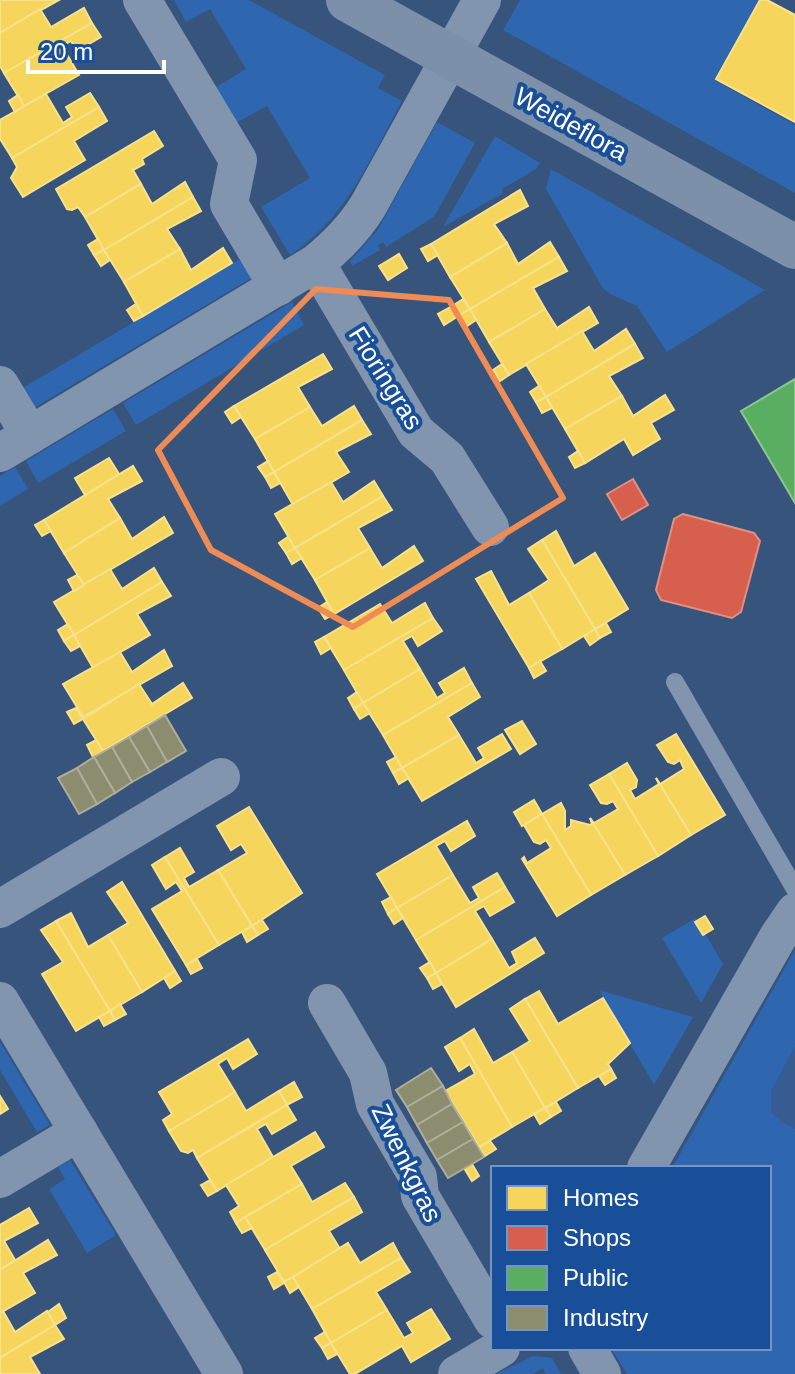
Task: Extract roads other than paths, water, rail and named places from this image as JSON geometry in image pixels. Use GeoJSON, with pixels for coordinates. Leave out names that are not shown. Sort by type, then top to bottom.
{"type":"FeatureCollection","features":[{"type":"Feature","properties":{"kind":"street"},"geometry":{"type":"LineString","coordinates":[[142,0],[238,160],[229,204],[278,287]]}},
{"type":"Feature","properties":{"kind":"street","name":"Weideflora"},"geometry":{"type":"LineString","coordinates":[[348,0],[795,247]]}},
{"type":"Feature","properties":{"kind":"street"},"geometry":{"type":"LineString","coordinates":[[0,385],[15,444],[316,263],[346,237],[361,217],[482,0]]}},
{"type":"Feature","properties":{"kind":"street","name":"Fioringras"},"geometry":{"type":"LineString","coordinates":[[316,263],[416,432],[447,458],[490,527]]}},
{"type":"Feature","properties":{"kind":"street"},"geometry":{"type":"LineString","coordinates":[[0,909],[221,777]]}},
{"type":"Feature","properties":{"kind":"street"},"geometry":{"type":"LineString","coordinates":[[647,1166],[795,912]]}},
{"type":"Feature","properties":{"kind":"street"},"geometry":{"type":"LineString","coordinates":[[0,1001],[224,1374]]}},
{"type":"Feature","properties":{"kind":"street","name":"Zwenkgras"},"geometry":{"type":"LineString","coordinates":[[327,1003],[368,1073],[375,1104],[418,1177],[420,1196],[491,1317]]}},
{"type":"Feature","properties":{"kind":"street"},"geometry":{"type":"LineString","coordinates":[[0,1179],[79,1132]]}},
{"type":"Feature","properties":{"kind":"street"},"geometry":{"type":"LineString","coordinates":[[457,1374],[498,1350]]}},
{"type":"Feature","properties":{"kind":"street"},"geometry":{"type":"LineString","coordinates":[[588,1350],[602,1374]]}},
{"type":"Feature","properties":{"kind":"lane"},"geometry":{"type":"LineString","coordinates":[[675,682],[795,889]]}}]}
